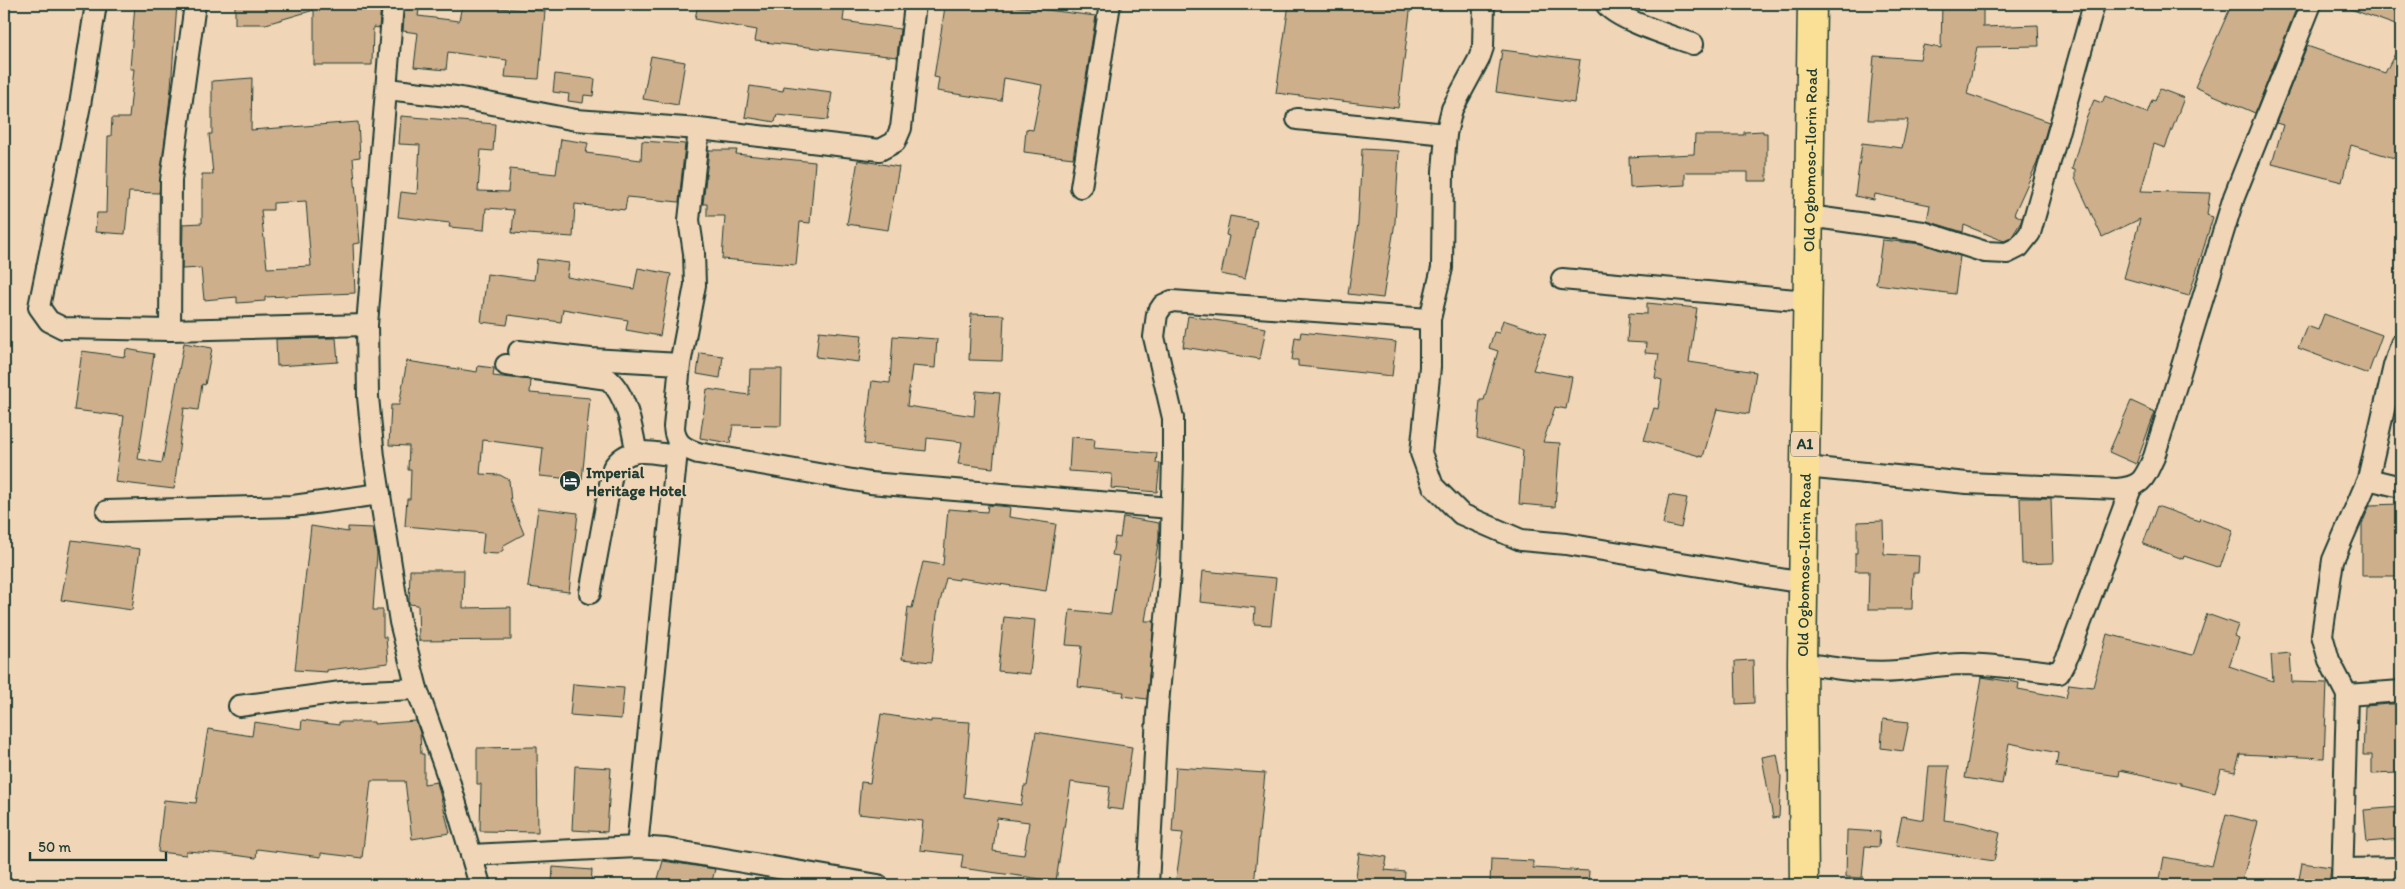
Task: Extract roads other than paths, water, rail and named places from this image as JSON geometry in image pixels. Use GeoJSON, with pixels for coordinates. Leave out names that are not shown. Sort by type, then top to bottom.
{"type":"FeatureCollection","features":[{"type":"Feature","properties":{"kind":"highway","name":"Old Ogbomoso-Ilorin Road"},"geometry":{"type":"LineString","coordinates":[[1804,885],[1802,664],[1812,4]]}},
{"type":"Feature","properties":{"kind":"street"},"geometry":{"type":"LineString","coordinates":[[96,4],[80,105],[38,307],[49,321],[63,328],[170,330],[367,325]]}},
{"type":"Feature","properties":{"kind":"street"},"geometry":{"type":"LineString","coordinates":[[170,330],[171,180],[195,4]]}},
{"type":"Feature","properties":{"kind":"street"},"geometry":{"type":"LineString","coordinates":[[393,4],[367,325],[368,397],[380,494],[400,622],[417,689],[448,777],[480,885]]}},
{"type":"Feature","properties":{"kind":"street"},"geometry":{"type":"LineString","coordinates":[[386,89],[456,96],[576,120],[699,129],[880,150],[895,142],[901,128],[915,4]]}},
{"type":"Feature","properties":{"kind":"street"},"geometry":{"type":"LineString","coordinates":[[1081,186],[1110,4]]}},
{"type":"Feature","properties":{"kind":"street"},"geometry":{"type":"LineString","coordinates":[[1484,4],[1483,47],[1452,109],[1446,134],[1442,171],[1442,268],[1430,319],[1430,367],[1421,453],[1433,486],[1461,514],[1521,540],[1566,544],[1804,583]]}},
{"type":"Feature","properties":{"kind":"street"},"geometry":{"type":"LineString","coordinates":[[1606,4],[1616,13],[1639,24],[1693,44]]}},
{"type":"Feature","properties":{"kind":"street"},"geometry":{"type":"LineString","coordinates":[[1809,216],[1923,232],[1986,252],[2008,253],[2018,247],[2030,233],[2094,4]]}},
{"type":"Feature","properties":{"kind":"street"},"geometry":{"type":"LineString","coordinates":[[1805,467],[1968,483],[2117,489],[2131,488],[2142,481],[2154,458],[2234,197],[2311,4]]}},
{"type":"Feature","properties":{"kind":"street"},"geometry":{"type":"LineString","coordinates":[[1297,119],[1446,134]]}},
{"type":"Feature","properties":{"kind":"street"},"geometry":{"type":"LineString","coordinates":[[637,847],[677,449],[674,427],[680,364],[695,285],[694,253],[689,220],[699,129]]}},
{"type":"Feature","properties":{"kind":"street"},"geometry":{"type":"LineString","coordinates":[[1562,279],[1807,301]]}},
{"type":"Feature","properties":{"kind":"street"},"geometry":{"type":"LineString","coordinates":[[1148,885],[1157,715],[1170,574],[1173,418],[1154,336],[1157,314],[1163,305],[1172,301],[1430,319]]}},
{"type":"Feature","properties":{"kind":"street"},"geometry":{"type":"LineString","coordinates":[[2401,344],[2394,366],[2368,479],[2333,560],[2322,634],[2328,660],[2346,695],[2343,877],[2401,868]]}},
{"type":"Feature","properties":{"kind":"street"},"geometry":{"type":"LineString","coordinates":[[636,450],[624,404],[616,386],[608,379],[513,358],[592,359],[680,364]]}},
{"type":"Feature","properties":{"kind":"street"},"geometry":{"type":"LineString","coordinates":[[590,593],[612,468],[618,459],[636,450],[685,448],[698,453],[870,483],[1171,508]]}},
{"type":"Feature","properties":{"kind":"street"},"geometry":{"type":"LineString","coordinates":[[2368,479],[2401,487]]}},
{"type":"Feature","properties":{"kind":"street"},"geometry":{"type":"LineString","coordinates":[[1802,664],[1872,671],[1898,671],[1932,665],[1962,664],[2006,666],[2059,674],[2069,654],[2131,488]]}},
{"type":"Feature","properties":{"kind":"street"},"geometry":{"type":"LineString","coordinates":[[107,511],[293,506],[380,494]]}},
{"type":"Feature","properties":{"kind":"street"},"geometry":{"type":"LineString","coordinates":[[239,706],[341,692],[417,689]]}},
{"type":"Feature","properties":{"kind":"street"},"geometry":{"type":"LineString","coordinates":[[2346,695],[2401,691]]}},
{"type":"Feature","properties":{"kind":"street"},"geometry":{"type":"LineString","coordinates":[[471,855],[637,847],[666,849],[878,885]]}},
{"type":"Feature","properties":{"kind":"place","name":"Imperial Heritage Hotel"},"geometry":{"type":"Point","coordinates":[570,481]}}]}
